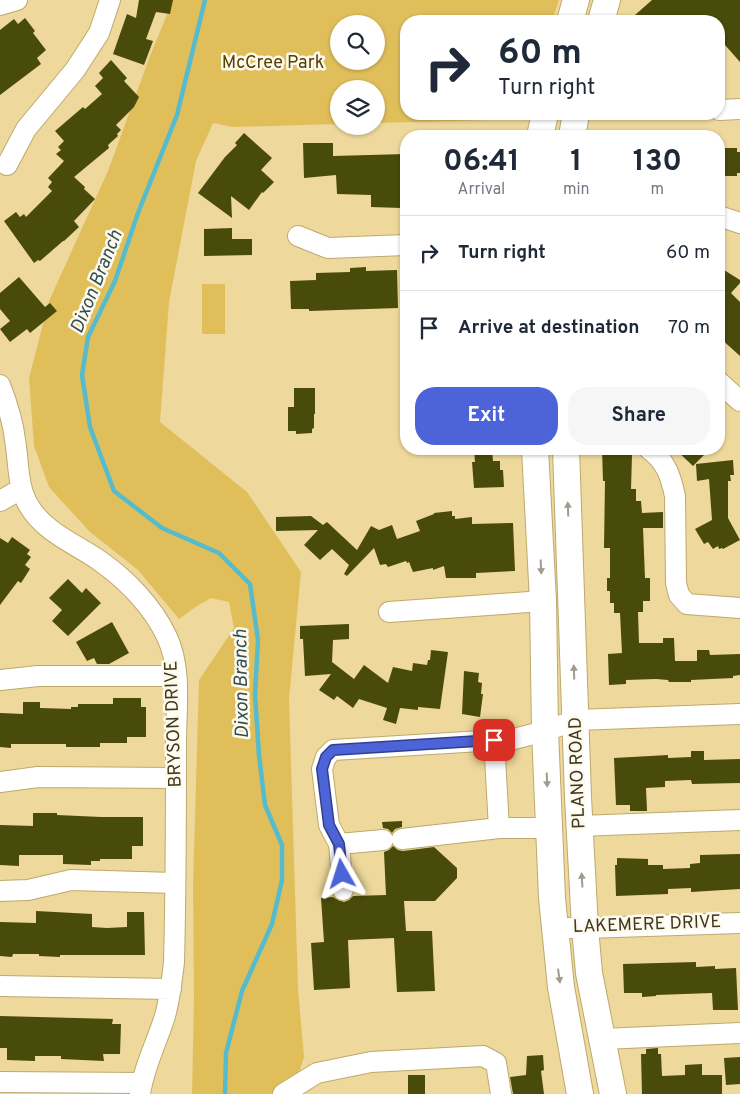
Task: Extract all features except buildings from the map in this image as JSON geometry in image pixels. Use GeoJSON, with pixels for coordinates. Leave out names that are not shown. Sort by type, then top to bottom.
{"type":"FeatureCollection","features":[{"type":"Feature","properties":{"kind":"main road"},"geometry":{"type":"LineString","coordinates":[[572,15],[576,0]]}},
{"type":"Feature","properties":{"kind":"main road"},"geometry":{"type":"LineString","coordinates":[[603,15],[607,0]]}},
{"type":"Feature","properties":{"kind":"main road","name":"PLANO ROAD"},"geometry":{"type":"LineString","coordinates":[[535,455],[543,600],[545,731],[554,928],[561,987],[580,1094]]}},
{"type":"Feature","properties":{"kind":"main road","name":"PLANO ROAD"},"geometry":{"type":"LineString","coordinates":[[566,455],[579,826],[585,928],[589,973],[613,1094]]}},
{"type":"Feature","properties":{"kind":"street"},"geometry":{"type":"LineString","coordinates":[[0,5],[18,0]]}},
{"type":"Feature","properties":{"kind":"street"},"geometry":{"type":"LineString","coordinates":[[8,165],[26,129],[75,70],[99,33],[110,0]]}},
{"type":"Feature","properties":{"kind":"street"},"geometry":{"type":"LineString","coordinates":[[725,110],[740,109]]}},
{"type":"Feature","properties":{"kind":"street"},"geometry":{"type":"LineString","coordinates":[[725,218],[740,224]]}},
{"type":"Feature","properties":{"kind":"street"},"geometry":{"type":"LineString","coordinates":[[298,236],[328,248],[400,246]]}},
{"type":"Feature","properties":{"kind":"street","name":"BRYSON DRIVE"},"geometry":{"type":"LineString","coordinates":[[0,385],[15,438],[21,489],[29,507],[48,528],[106,565],[138,595],[167,638],[174,658],[176,676],[174,962],[165,1016],[141,1089]]}},
{"type":"Feature","properties":{"kind":"street"},"geometry":{"type":"LineString","coordinates":[[725,387],[740,401]]}},
{"type":"Feature","properties":{"kind":"street"},"geometry":{"type":"LineString","coordinates":[[658,455],[661,457],[672,483],[675,506],[676,583],[680,595],[687,604],[740,608]]}},
{"type":"Feature","properties":{"kind":"street"},"geometry":{"type":"LineString","coordinates":[[0,501],[21,489]]}},
{"type":"Feature","properties":{"kind":"street"},"geometry":{"type":"LineString","coordinates":[[389,612],[543,600]]}},
{"type":"Feature","properties":{"kind":"street"},"geometry":{"type":"LineString","coordinates":[[0,680],[38,676],[176,676]]}},
{"type":"Feature","properties":{"kind":"street"},"geometry":{"type":"LineString","coordinates":[[343,890],[339,844],[329,825],[322,769],[326,757],[333,750],[514,739],[576,720],[740,714]]}},
{"type":"Feature","properties":{"kind":"street"},"geometry":{"type":"LineString","coordinates":[[494,740],[499,828]]}},
{"type":"Feature","properties":{"kind":"street"},"geometry":{"type":"LineString","coordinates":[[0,782],[38,776],[176,778]]}},
{"type":"Feature","properties":{"kind":"street"},"geometry":{"type":"LineString","coordinates":[[579,826],[740,820]]}},
{"type":"Feature","properties":{"kind":"street"},"geometry":{"type":"LineString","coordinates":[[339,844],[499,828],[549,828]]}},
{"type":"Feature","properties":{"kind":"street"},"geometry":{"type":"LineString","coordinates":[[0,891],[28,890],[71,880],[175,883]]}},
{"type":"Feature","properties":{"kind":"street","name":"LAKEMERE DRIVE"},"geometry":{"type":"LineString","coordinates":[[554,928],[740,922]]}},
{"type":"Feature","properties":{"kind":"street"},"geometry":{"type":"LineString","coordinates":[[0,986],[171,988]]}},
{"type":"Feature","properties":{"kind":"street"},"geometry":{"type":"LineString","coordinates":[[603,1039],[740,1033]]}},
{"type":"Feature","properties":{"kind":"street"},"geometry":{"type":"LineString","coordinates":[[284,1094],[317,1073],[372,1062],[483,1056],[496,1063],[501,1094]]}},
{"type":"Feature","properties":{"kind":"street"},"geometry":{"type":"LineString","coordinates":[[0,1082],[141,1089]]}},
{"type":"Feature","properties":{"kind":"green space","name":"McCree Park"},"geometry":{"type":"Polygon","coordinates":[[[173,0],[559,0],[554,15],[400,15],[400,120],[487,120],[385,123],[385,80],[330,80],[330,124],[233,127],[213,123],[196,161],[169,302],[160,422],[247,492],[301,572],[289,699],[298,989],[304,1057],[292,1094],[192,1094],[194,999],[193,884],[199,680],[234,628],[229,602],[211,598],[179,619],[138,570],[90,532],[49,487],[34,446],[29,378],[49,301],[108,171],[150,56],[173,0]]]}},
{"type":"Feature","properties":{"kind":"green space"},"geometry":{"type":"Polygon","coordinates":[[[202,284],[225,284],[225,334],[202,334],[202,284]]]}},
{"type":"Feature","properties":{"kind":"waterway","name":"Dixon Branch"},"geometry":{"type":"LineString","coordinates":[[205,0],[177,115],[138,213],[115,281],[88,337],[82,375],[90,427],[114,491],[162,528],[219,553],[250,584],[258,640],[255,695],[259,755],[265,805],[282,845],[282,880],[272,924],[242,991],[226,1053],[225,1094]]}},
{"type":"Feature","properties":{"kind":"route"},"geometry":{"type":"LineString","coordinates":[[342,874],[339,844],[329,825],[322,769],[326,757],[333,750],[494,740]]}}]}
